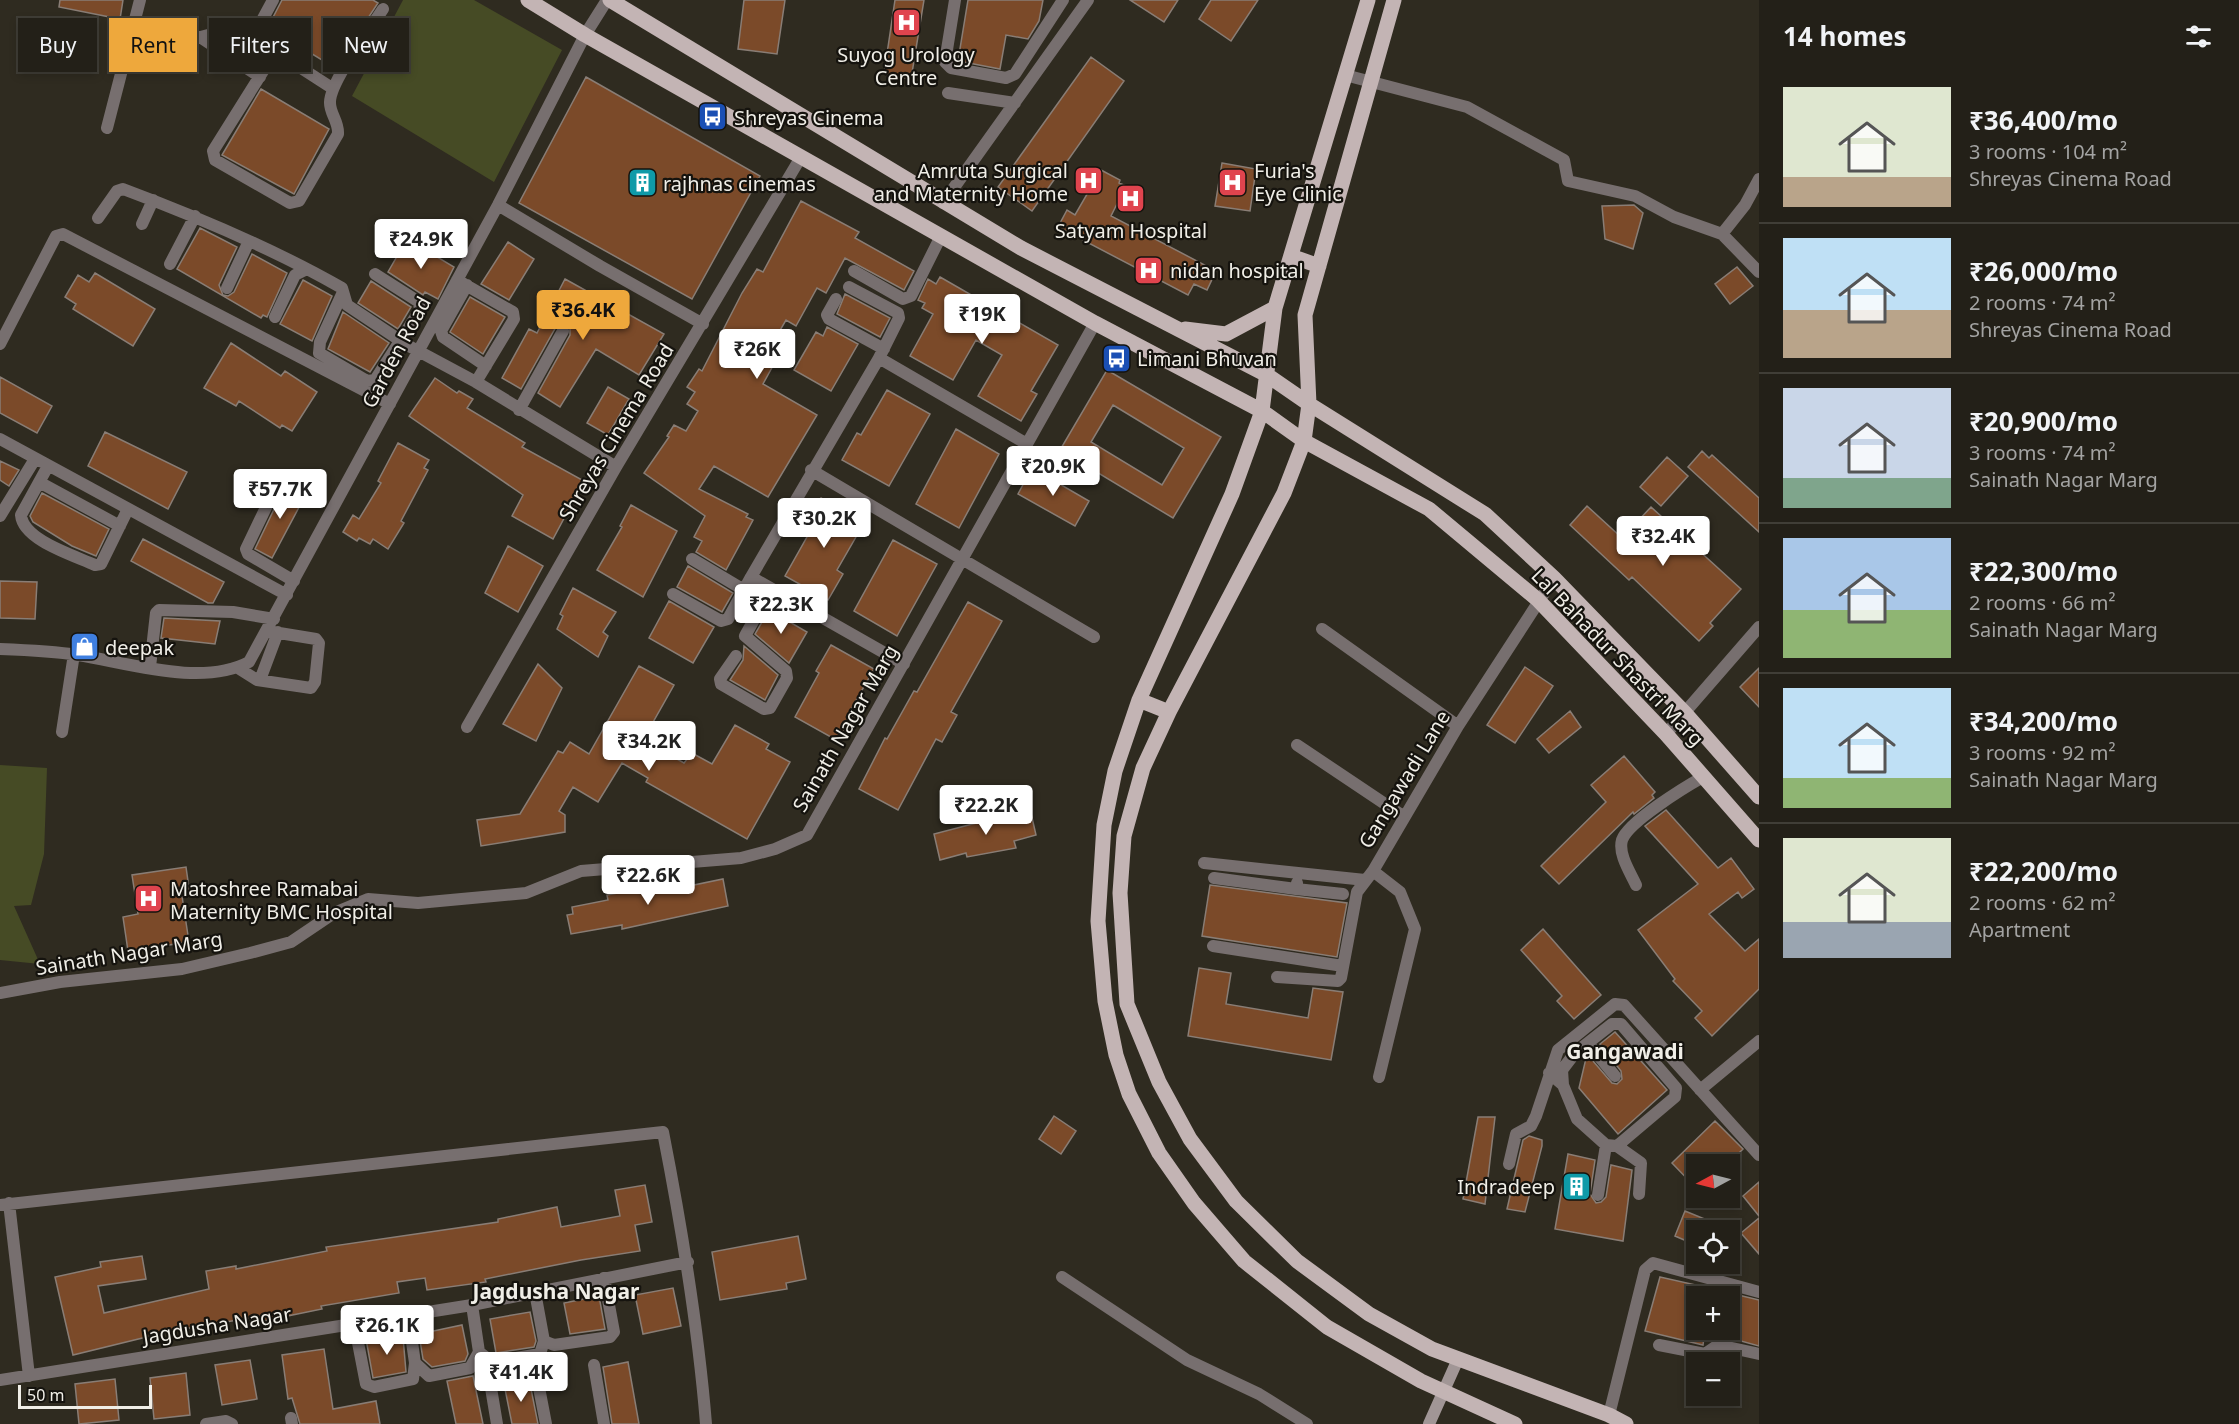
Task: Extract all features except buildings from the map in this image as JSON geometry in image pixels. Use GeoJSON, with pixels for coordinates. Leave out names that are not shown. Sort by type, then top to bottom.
{"type":"FeatureCollection","features":[{"type":"Feature","properties":{"kind":"main road","name":"Lal Bahadur Shastri Marg"},"geometry":{"type":"LineString","coordinates":[[528,0],[801,158],[1095,323],[1262,411],[1304,441],[1429,509],[1538,600],[1666,734],[1759,840]]}},
{"type":"Feature","properties":{"kind":"main road","name":"Lal Bahadur Shastri Marg"},"geometry":{"type":"LineString","coordinates":[[609,0],[1021,248],[1268,375],[1309,404],[1485,514],[1554,578],[1685,713],[1759,797]]}},
{"type":"Feature","properties":{"kind":"main road"},"geometry":{"type":"LineString","coordinates":[[1368,0],[1275,308],[1262,411],[1232,494],[1140,700],[1115,771],[1104,825],[1098,921],[1107,1010],[1116,1055],[1129,1094],[1159,1154],[1194,1203],[1244,1261],[1327,1327],[1404,1372],[1515,1424]]}},
{"type":"Feature","properties":{"kind":"main road"},"geometry":{"type":"LineString","coordinates":[[1395,0],[1305,315],[1309,404],[1304,441],[1284,493],[1169,712],[1143,768],[1124,836],[1120,893],[1128,1004],[1159,1082],[1190,1139],[1236,1201],[1297,1261],[1369,1314],[1432,1349],[1609,1415],[1626,1424]]}},
{"type":"Feature","properties":{"kind":"main road"},"geometry":{"type":"LineString","coordinates":[[1319,164],[1345,173]]}},
{"type":"Feature","properties":{"kind":"main road"},"geometry":{"type":"LineString","coordinates":[[1291,256],[1319,266]]}},
{"type":"Feature","properties":{"kind":"main road"},"geometry":{"type":"LineString","coordinates":[[1173,328],[1226,334],[1275,308]]}},
{"type":"Feature","properties":{"kind":"main road"},"geometry":{"type":"LineString","coordinates":[[1140,700],[1169,712]]}},
{"type":"Feature","properties":{"kind":"street"},"geometry":{"type":"LineString","coordinates":[[107,128],[140,0]]}},
{"type":"Feature","properties":{"kind":"street"},"geometry":{"type":"LineString","coordinates":[[264,18],[273,0]]}},
{"type":"Feature","properties":{"kind":"street","name":"Garden Road"},"geometry":{"type":"LineString","coordinates":[[273,631],[274,619],[286,595],[419,351],[462,282],[498,204],[585,35],[609,0]]}},
{"type":"Feature","properties":{"kind":"street"},"geometry":{"type":"LineString","coordinates":[[955,0],[945,62],[951,68],[1006,78],[1015,74],[1064,0]]}},
{"type":"Feature","properties":{"kind":"street"},"geometry":{"type":"LineString","coordinates":[[943,203],[1088,0]]}},
{"type":"Feature","properties":{"kind":"street"},"geometry":{"type":"LineString","coordinates":[[263,72],[213,151],[215,160],[290,203],[299,201],[338,134],[339,126],[329,104],[333,88],[382,9]]}},
{"type":"Feature","properties":{"kind":"street"},"geometry":{"type":"LineString","coordinates":[[209,37],[196,39],[209,47]]}},
{"type":"Feature","properties":{"kind":"street"},"geometry":{"type":"LineString","coordinates":[[252,72],[260,77]]}},
{"type":"Feature","properties":{"kind":"street"},"geometry":{"type":"LineString","coordinates":[[307,72],[333,88]]}},
{"type":"Feature","properties":{"kind":"street"},"geometry":{"type":"LineString","coordinates":[[1345,75],[1467,107],[1564,160],[1568,181],[1635,196],[1674,218],[1722,234],[1759,272]]}},
{"type":"Feature","properties":{"kind":"street"},"geometry":{"type":"LineString","coordinates":[[948,93],[1014,103]]}},
{"type":"Feature","properties":{"kind":"street","name":"Shreyas Cinema Road"},"geometry":{"type":"LineString","coordinates":[[466,727],[616,467],[801,158]]}},
{"type":"Feature","properties":{"kind":"street"},"geometry":{"type":"LineString","coordinates":[[1722,234],[1745,205],[1759,179]]}},
{"type":"Feature","properties":{"kind":"street"},"geometry":{"type":"LineString","coordinates":[[98,218],[117,191],[123,189],[195,216],[249,241],[342,288],[347,305],[401,341],[476,382],[616,467]]}},
{"type":"Feature","properties":{"kind":"street"},"geometry":{"type":"LineString","coordinates":[[142,224],[153,200]]}},
{"type":"Feature","properties":{"kind":"street"},"geometry":{"type":"LineString","coordinates":[[498,204],[600,266],[703,324]]}},
{"type":"Feature","properties":{"kind":"street"},"geometry":{"type":"LineString","coordinates":[[170,264],[195,216]]}},
{"type":"Feature","properties":{"kind":"street"},"geometry":{"type":"LineString","coordinates":[[0,344],[56,236],[63,234],[390,404]]}},
{"type":"Feature","properties":{"kind":"street"},"geometry":{"type":"LineString","coordinates":[[854,271],[903,299],[911,296],[941,236]]}},
{"type":"Feature","properties":{"kind":"street"},"geometry":{"type":"LineString","coordinates":[[226,288],[249,241]]}},
{"type":"Feature","properties":{"kind":"street"},"geometry":{"type":"LineString","coordinates":[[275,317],[295,275],[307,269]]}},
{"type":"Feature","properties":{"kind":"street"},"geometry":{"type":"LineString","coordinates":[[344,292],[320,342],[319,353],[367,381],[375,380],[420,310],[419,302],[375,274]]}},
{"type":"Feature","properties":{"kind":"street"},"geometry":{"type":"LineString","coordinates":[[476,382],[486,366],[514,319],[513,312],[462,282],[441,331],[443,337],[486,366]]}},
{"type":"Feature","properties":{"kind":"street"},"geometry":{"type":"LineString","coordinates":[[673,594],[721,621],[728,619],[811,470],[881,354],[899,318],[898,313],[849,287]]}},
{"type":"Feature","properties":{"kind":"street"},"geometry":{"type":"LineString","coordinates":[[836,299],[827,315],[829,319],[881,354],[1027,444]]}},
{"type":"Feature","properties":{"kind":"street","name":"Sainath Nagar Marg"},"geometry":{"type":"LineString","coordinates":[[0,993],[60,982],[182,969],[250,953],[291,942],[334,913],[368,899],[418,903],[526,894],[581,871],[741,858],[775,849],[807,834],[1095,323]]}},
{"type":"Feature","properties":{"kind":"street"},"geometry":{"type":"LineString","coordinates":[[519,410],[563,331]]}},
{"type":"Feature","properties":{"kind":"street"},"geometry":{"type":"LineString","coordinates":[[0,439],[286,595]]}},
{"type":"Feature","properties":{"kind":"street"},"geometry":{"type":"LineString","coordinates":[[0,516],[4,502],[35,459]]}},
{"type":"Feature","properties":{"kind":"street"},"geometry":{"type":"LineString","coordinates":[[48,466],[21,515],[22,523],[30,534],[95,565],[101,564],[128,509]]}},
{"type":"Feature","properties":{"kind":"street"},"geometry":{"type":"LineString","coordinates":[[811,470],[1094,637]]}},
{"type":"Feature","properties":{"kind":"street"},"geometry":{"type":"LineString","coordinates":[[39,482],[120,526]]}},
{"type":"Feature","properties":{"kind":"street"},"geometry":{"type":"LineString","coordinates":[[271,497],[246,549],[248,554],[294,581]]}},
{"type":"Feature","properties":{"kind":"street"},"geometry":{"type":"LineString","coordinates":[[692,559],[744,590]]}},
{"type":"Feature","properties":{"kind":"street"},"geometry":{"type":"LineString","coordinates":[[751,578],[904,664]]}},
{"type":"Feature","properties":{"kind":"street","name":"Gangawadi Lane"},"geometry":{"type":"LineString","coordinates":[[1379,1077],[1415,929],[1400,892],[1369,876],[1458,726],[1554,578]]}},
{"type":"Feature","properties":{"kind":"street"},"geometry":{"type":"LineString","coordinates":[[736,656],[720,679],[722,684],[764,709],[770,708],[787,678],[786,671],[745,636],[771,589]]}},
{"type":"Feature","properties":{"kind":"street"},"geometry":{"type":"LineString","coordinates":[[150,667],[156,613],[159,609],[233,612],[274,619]]}},
{"type":"Feature","properties":{"kind":"street"},"geometry":{"type":"LineString","coordinates":[[1666,734],[1759,627]]}},
{"type":"Feature","properties":{"kind":"street"},"geometry":{"type":"LineString","coordinates":[[1322,629],[1458,726]]}},
{"type":"Feature","properties":{"kind":"street"},"geometry":{"type":"LineString","coordinates":[[238,668],[260,680],[311,688],[315,682],[320,643],[316,639],[273,631]]}},
{"type":"Feature","properties":{"kind":"street"},"geometry":{"type":"LineString","coordinates":[[0,648],[75,654],[192,674],[212,674],[238,668],[249,662],[273,631]]}},
{"type":"Feature","properties":{"kind":"street"},"geometry":{"type":"LineString","coordinates":[[260,680],[273,631]]}},
{"type":"Feature","properties":{"kind":"street"},"geometry":{"type":"LineString","coordinates":[[62,732],[75,654]]}},
{"type":"Feature","properties":{"kind":"street"},"geometry":{"type":"LineString","coordinates":[[1297,745],[1403,816]]}},
{"type":"Feature","properties":{"kind":"street"},"geometry":{"type":"LineString","coordinates":[[1636,885],[1622,854],[1622,840],[1637,823],[1676,793],[1703,777]]}},
{"type":"Feature","properties":{"kind":"street"},"geometry":{"type":"LineString","coordinates":[[1204,863],[1298,873],[1369,876]]}},
{"type":"Feature","properties":{"kind":"street"},"geometry":{"type":"LineString","coordinates":[[1228,879],[1229,865]]}},
{"type":"Feature","properties":{"kind":"street"},"geometry":{"type":"LineString","coordinates":[[1296,889],[1298,873]]}},
{"type":"Feature","properties":{"kind":"street"},"geometry":{"type":"LineString","coordinates":[[1277,977],[1338,981],[1341,978],[1358,892],[1369,876]]}},
{"type":"Feature","properties":{"kind":"street"},"geometry":{"type":"LineString","coordinates":[[1214,878],[1343,894]]}},
{"type":"Feature","properties":{"kind":"street"},"geometry":{"type":"LineString","coordinates":[[1213,946],[1343,966]]}},
{"type":"Feature","properties":{"kind":"street"},"geometry":{"type":"LineString","coordinates":[[1509,1164],[1516,1134],[1531,1126],[1536,1116],[1558,1050],[1615,1004],[1624,1005],[1759,1155]]}},
{"type":"Feature","properties":{"kind":"street"},"geometry":{"type":"LineString","coordinates":[[1616,1024],[1619,1005]]}},
{"type":"Feature","properties":{"kind":"street"},"geometry":{"type":"LineString","coordinates":[[1599,1195],[1612,1145],[1675,1097],[1676,1089],[1621,1024],[1612,1024],[1575,1053],[1562,1070],[1563,1085],[1577,1119],[1612,1145],[1641,1163],[1639,1194]]}},
{"type":"Feature","properties":{"kind":"street"},"geometry":{"type":"LineString","coordinates":[[1700,1090],[1759,1041]]}},
{"type":"Feature","properties":{"kind":"street"},"geometry":{"type":"LineString","coordinates":[[1588,1043],[1615,1076]]}},
{"type":"Feature","properties":{"kind":"street"},"geometry":{"type":"LineString","coordinates":[[1549,1073],[1563,1085]]}},
{"type":"Feature","properties":{"kind":"street"},"geometry":{"type":"LineString","coordinates":[[29,1376],[5,1204],[663,1132],[688,1262],[699,1335],[706,1424]]}},
{"type":"Feature","properties":{"kind":"street","name":"Jagdusha Nagar"},"geometry":{"type":"LineString","coordinates":[[0,1380],[472,1305],[688,1262]]}},
{"type":"Feature","properties":{"kind":"street"},"geometry":{"type":"LineString","coordinates":[[1609,1415],[1645,1270],[1653,1263],[1759,1292]]}},
{"type":"Feature","properties":{"kind":"street"},"geometry":{"type":"LineString","coordinates":[[1062,1277],[1187,1360],[1259,1394],[1307,1424]]}},
{"type":"Feature","properties":{"kind":"street"},"geometry":{"type":"LineString","coordinates":[[544,1341],[554,1346],[610,1337],[614,1332],[604,1278]]}},
{"type":"Feature","properties":{"kind":"street"},"geometry":{"type":"LineString","coordinates":[[479,1352],[492,1362],[540,1353],[544,1341],[535,1292]]}},
{"type":"Feature","properties":{"kind":"street"},"geometry":{"type":"LineString","coordinates":[[415,1364],[429,1376],[470,1368],[479,1352],[472,1305]]}},
{"type":"Feature","properties":{"kind":"street"},"geometry":{"type":"LineString","coordinates":[[354,1322],[366,1384],[374,1387],[412,1379],[415,1364],[408,1314]]}},
{"type":"Feature","properties":{"kind":"street"},"geometry":{"type":"LineString","coordinates":[[1659,1345],[1705,1354],[1718,1345],[1759,1354]]}},
{"type":"Feature","properties":{"kind":"street"},"geometry":{"type":"LineString","coordinates":[[1429,1424],[1458,1359]]}},
{"type":"Feature","properties":{"kind":"street"},"geometry":{"type":"LineString","coordinates":[[594,1365],[604,1424]]}},
{"type":"Feature","properties":{"kind":"street"},"geometry":{"type":"LineString","coordinates":[[536,1372],[546,1424]]}},
{"type":"Feature","properties":{"kind":"street"},"geometry":{"type":"LineString","coordinates":[[490,1382],[497,1424]]}},
{"type":"Feature","properties":{"kind":"street"},"geometry":{"type":"LineString","coordinates":[[206,1424],[226,1421],[232,1424]]}},
{"type":"Feature","properties":{"kind":"green space"},"geometry":{"type":"Polygon","coordinates":[[[403,0],[474,0],[562,50],[494,182],[352,96],[365,72],[409,72],[409,18],[393,18],[403,0]]]}},
{"type":"Feature","properties":{"kind":"green space"},"geometry":{"type":"Polygon","coordinates":[[[0,765],[47,768],[44,854],[31,905],[14,906],[40,964],[0,960],[0,765]]]}},
{"type":"Feature","properties":{"kind":"place","name":"Suyog Urology Centre"},"geometry":{"type":"Point","coordinates":[906,23]}},
{"type":"Feature","properties":{"kind":"place","name":"Shreyas Cinema"},"geometry":{"type":"Point","coordinates":[713,117]}},
{"type":"Feature","properties":{"kind":"place","name":"Amruta Surgical and Maternity Home"},"geometry":{"type":"Point","coordinates":[1089,181]}},
{"type":"Feature","properties":{"kind":"place","name":"Furia's Eye Clinic"},"geometry":{"type":"Point","coordinates":[1233,182]}},
{"type":"Feature","properties":{"kind":"place","name":"rajhnas cinemas"},"geometry":{"type":"Point","coordinates":[642,183]}},
{"type":"Feature","properties":{"kind":"place","name":"Satyam Hospital"},"geometry":{"type":"Point","coordinates":[1131,199]}},
{"type":"Feature","properties":{"kind":"place","name":"nidan hospital"},"geometry":{"type":"Point","coordinates":[1149,270]}},
{"type":"Feature","properties":{"kind":"place","name":"Limani Bhuvan"},"geometry":{"type":"Point","coordinates":[1116,358]}},
{"type":"Feature","properties":{"kind":"place","name":"deepak"},"geometry":{"type":"Point","coordinates":[84,647]}},
{"type":"Feature","properties":{"kind":"place","name":"Matoshree Ramabai Maternity BMC Hospital"},"geometry":{"type":"Point","coordinates":[149,899]}},
{"type":"Feature","properties":{"kind":"place","name":"Indradeep"},"geometry":{"type":"Point","coordinates":[1576,1186]}},
{"type":"Feature","properties":{"kind":"district","name":"Gangawadi"},"geometry":{"type":"Point","coordinates":[1625,1051]}},
{"type":"Feature","properties":{"kind":"district","name":"Jagdusha Nagar"},"geometry":{"type":"Point","coordinates":[556,1291]}}]}
